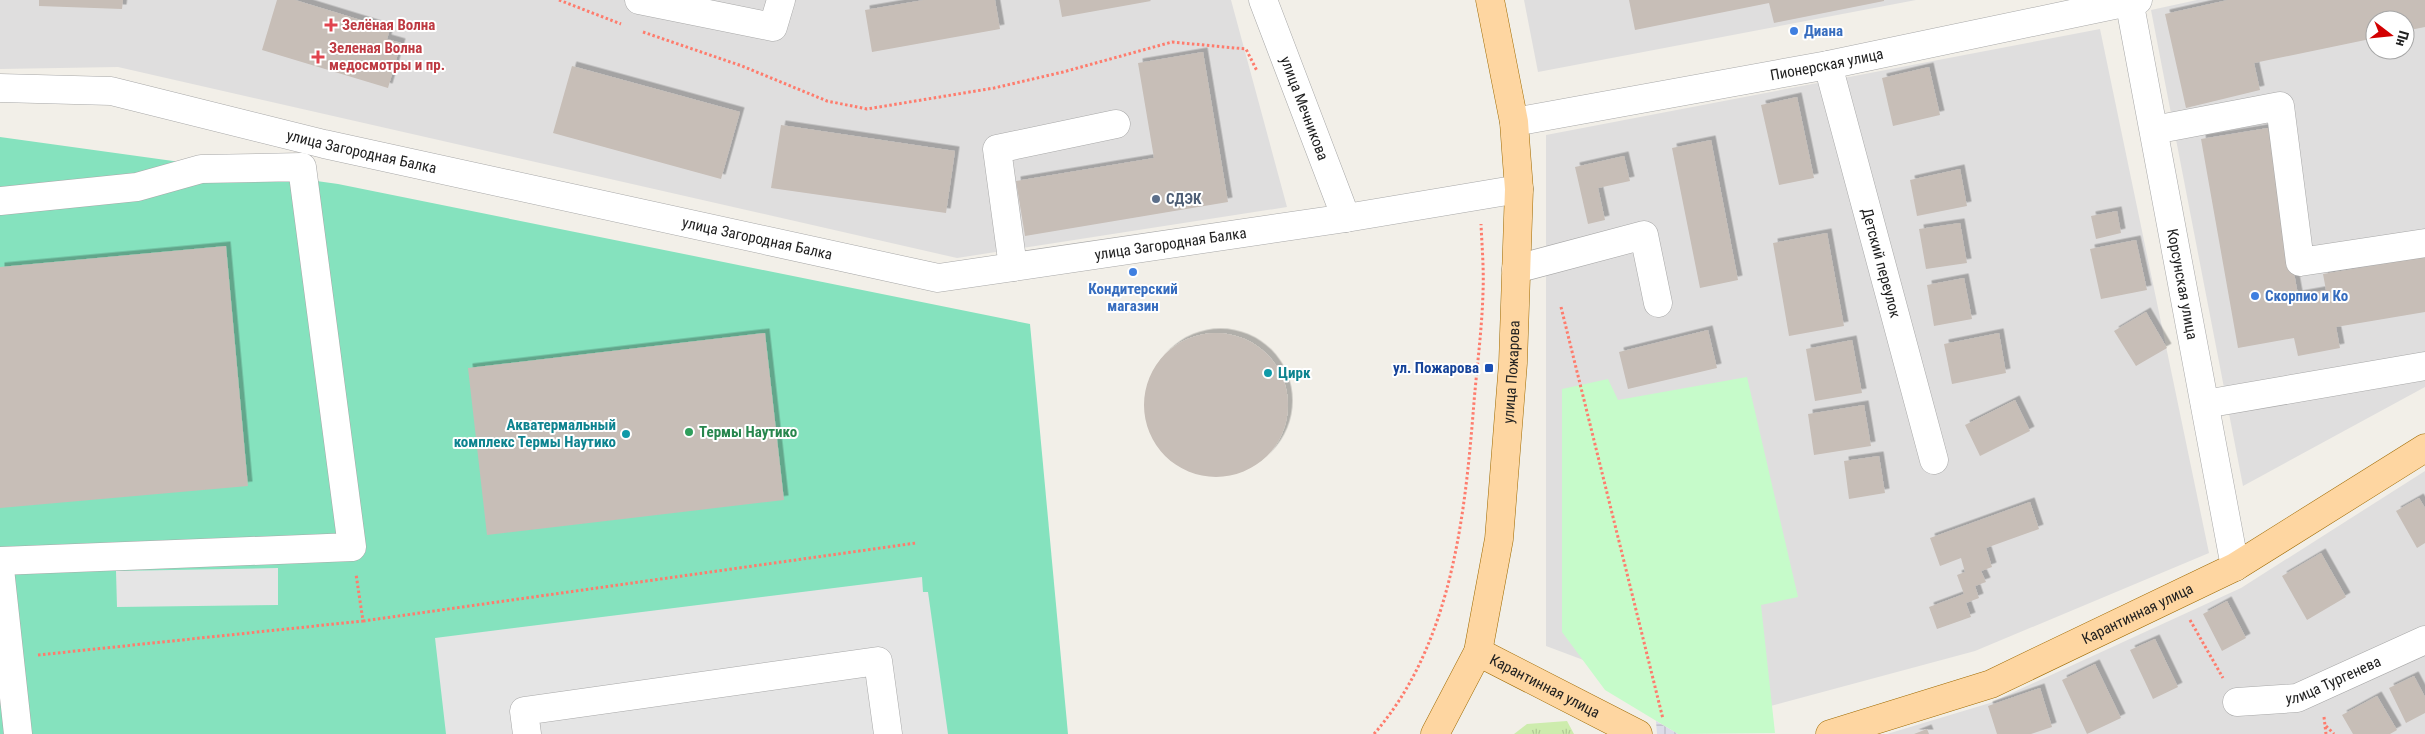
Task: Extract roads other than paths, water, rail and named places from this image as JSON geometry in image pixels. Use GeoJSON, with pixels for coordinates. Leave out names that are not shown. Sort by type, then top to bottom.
{"type":"FeatureCollection","features":[{"type":"Feature","properties":{"kind":"main road","name":"улица Пожарова"},"geometry":{"type":"LineString","coordinates":[[1435,734],[1478,652],[1498,539],[1513,363],[1519,189],[1514,122],[1490,0]]}},
{"type":"Feature","properties":{"kind":"main road","name":"Карантинная улица"},"geometry":{"type":"LineString","coordinates":[[1830,734],[1991,684],[2175,596],[2236,566],[2425,448]]}},
{"type":"Feature","properties":{"kind":"main road","name":"Карантинная улица"},"geometry":{"type":"LineString","coordinates":[[1478,652],[1624,731]]}},
{"type":"Feature","properties":{"kind":"street"},"geometry":{"type":"LineString","coordinates":[[640,0],[773,27],[781,0]]}},
{"type":"Feature","properties":{"kind":"street","name":"улица Мечникова"},"geometry":{"type":"LineString","coordinates":[[1263,0],[1346,218]]}},
{"type":"Feature","properties":{"kind":"street","name":"Пионерская улица"},"geometry":{"type":"LineString","coordinates":[[1514,122],[1828,65],[2132,1]]}},
{"type":"Feature","properties":{"kind":"street","name":"Корсунская улица"},"geometry":{"type":"LineString","coordinates":[[2132,1],[2154,130],[2236,566]]}},
{"type":"Feature","properties":{"kind":"street","name":"Детский переулок"},"geometry":{"type":"LineString","coordinates":[[1828,65],[1934,460]]}},
{"type":"Feature","properties":{"kind":"street","name":"улица Загородная Балка"},"geometry":{"type":"LineString","coordinates":[[0,88],[111,91],[324,144],[938,278],[1346,218],[1519,189]]}},
{"type":"Feature","properties":{"kind":"street"},"geometry":{"type":"LineString","coordinates":[[2154,130],[2280,106],[2300,262],[2425,243]]}},
{"type":"Feature","properties":{"kind":"street"},"geometry":{"type":"LineString","coordinates":[[1013,267],[997,149],[1116,124]]}},
{"type":"Feature","properties":{"kind":"street"},"geometry":{"type":"LineString","coordinates":[[0,201],[138,187],[201,169],[302,167],[352,546],[0,561]]}},
{"type":"Feature","properties":{"kind":"street"},"geometry":{"type":"LineString","coordinates":[[1516,269],[1644,235],[1658,303]]}},
{"type":"Feature","properties":{"kind":"street"},"geometry":{"type":"LineString","coordinates":[[2205,404],[2425,366]]}},
{"type":"Feature","properties":{"kind":"street"},"geometry":{"type":"LineString","coordinates":[[0,570],[18,734]]}},
{"type":"Feature","properties":{"kind":"street","name":"улица Тургенева"},"geometry":{"type":"LineString","coordinates":[[2237,702],[2297,698],[2425,640]]}},
{"type":"Feature","properties":{"kind":"street"},"geometry":{"type":"LineString","coordinates":[[527,734],[524,711],[878,661],[880,733]]}},
{"type":"Feature","properties":{"kind":"place","name":"Зелёная Волна"},"geometry":{"type":"Point","coordinates":[331,25]}},
{"type":"Feature","properties":{"kind":"place","name":"Диана"},"geometry":{"type":"Point","coordinates":[1794,31]}},
{"type":"Feature","properties":{"kind":"place","name":"Зеленая Волна медосмотры и пр."},"geometry":{"type":"Point","coordinates":[318,57]}},
{"type":"Feature","properties":{"kind":"place","name":"СДЭК"},"geometry":{"type":"Point","coordinates":[1156,199]}},
{"type":"Feature","properties":{"kind":"place","name":"Кондитерский магазин"},"geometry":{"type":"Point","coordinates":[1133,272]}},
{"type":"Feature","properties":{"kind":"place","name":"Скорпио и Ко"},"geometry":{"type":"Point","coordinates":[2255,296]}},
{"type":"Feature","properties":{"kind":"place","name":"ул. Пожарова"},"geometry":{"type":"Point","coordinates":[1489,368]}},
{"type":"Feature","properties":{"kind":"place","name":"Цирк"},"geometry":{"type":"Point","coordinates":[1268,373]}},
{"type":"Feature","properties":{"kind":"place","name":"Термы Наутико"},"geometry":{"type":"Point","coordinates":[689,432]}},
{"type":"Feature","properties":{"kind":"place","name":"Акватермальный комплекс Термы Наутико"},"geometry":{"type":"Point","coordinates":[626,434]}}]}
